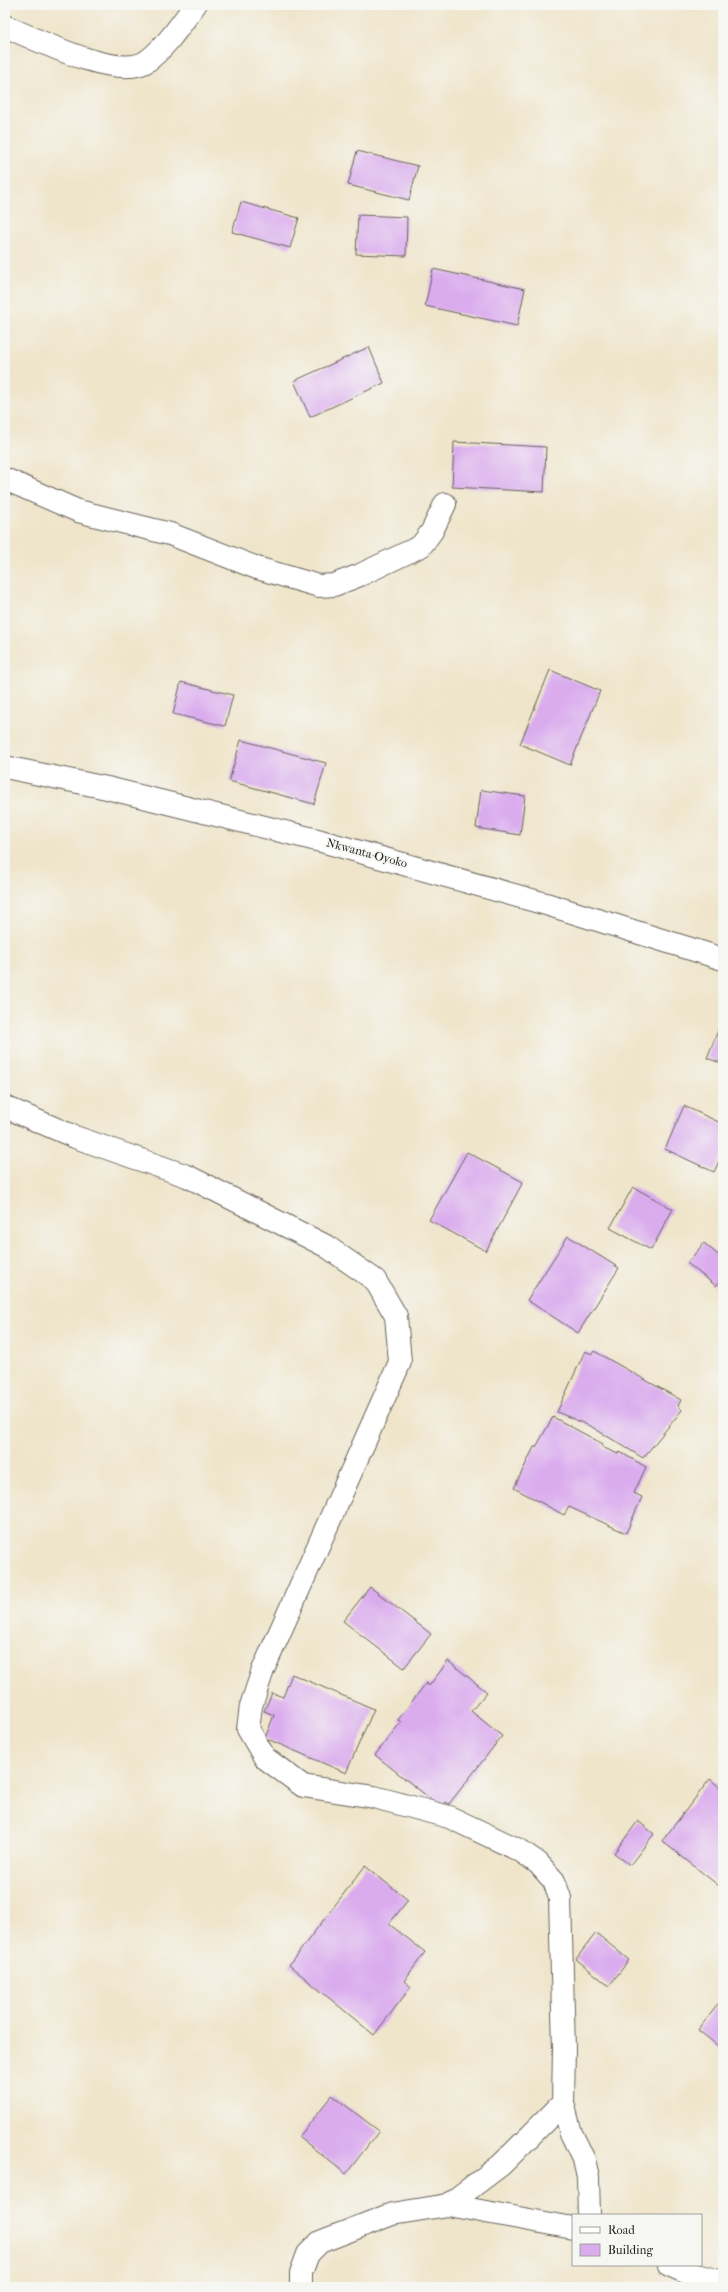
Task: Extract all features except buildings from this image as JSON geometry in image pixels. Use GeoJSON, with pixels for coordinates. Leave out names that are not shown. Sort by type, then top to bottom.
{"type":"FeatureCollection","features":[{"type":"Feature","properties":{"kind":"street"},"geometry":{"type":"LineString","coordinates":[[5,26],[64,52],[123,67],[146,61],[176,31],[195,5]]}},
{"type":"Feature","properties":{"kind":"street"},"geometry":{"type":"LineString","coordinates":[[5,479],[78,511],[170,534],[257,568],[319,586],[334,585],[354,578],[421,546],[432,531],[445,504]]}},
{"type":"Feature","properties":{"kind":"street","name":"Nkwanta-Oyoko"},"geometry":{"type":"LineString","coordinates":[[5,767],[107,788],[329,843],[546,904],[723,960]]}},
{"type":"Feature","properties":{"kind":"street"},"geometry":{"type":"LineString","coordinates":[[5,1107],[75,1137],[187,1176],[326,1246],[375,1280],[396,1316],[400,1362],[263,1670],[251,1706],[248,1729],[265,1758],[303,1786],[374,1797],[449,1817],[521,1851],[538,1863],[554,1881],[560,1898],[564,2049],[563,2104],[571,2132],[584,2160],[588,2177],[589,2214]]}},
{"type":"Feature","properties":{"kind":"street"},"geometry":{"type":"LineString","coordinates":[[448,2205],[501,2165],[563,2104]]}},
{"type":"Feature","properties":{"kind":"street"},"geometry":{"type":"LineString","coordinates":[[301,2287],[301,2273],[308,2254],[320,2242],[392,2214],[448,2205],[572,2228]]}},
{"type":"Feature","properties":{"kind":"street"},"geometry":{"type":"LineString","coordinates":[[671,2266],[685,2272],[723,2282]]}}]}
